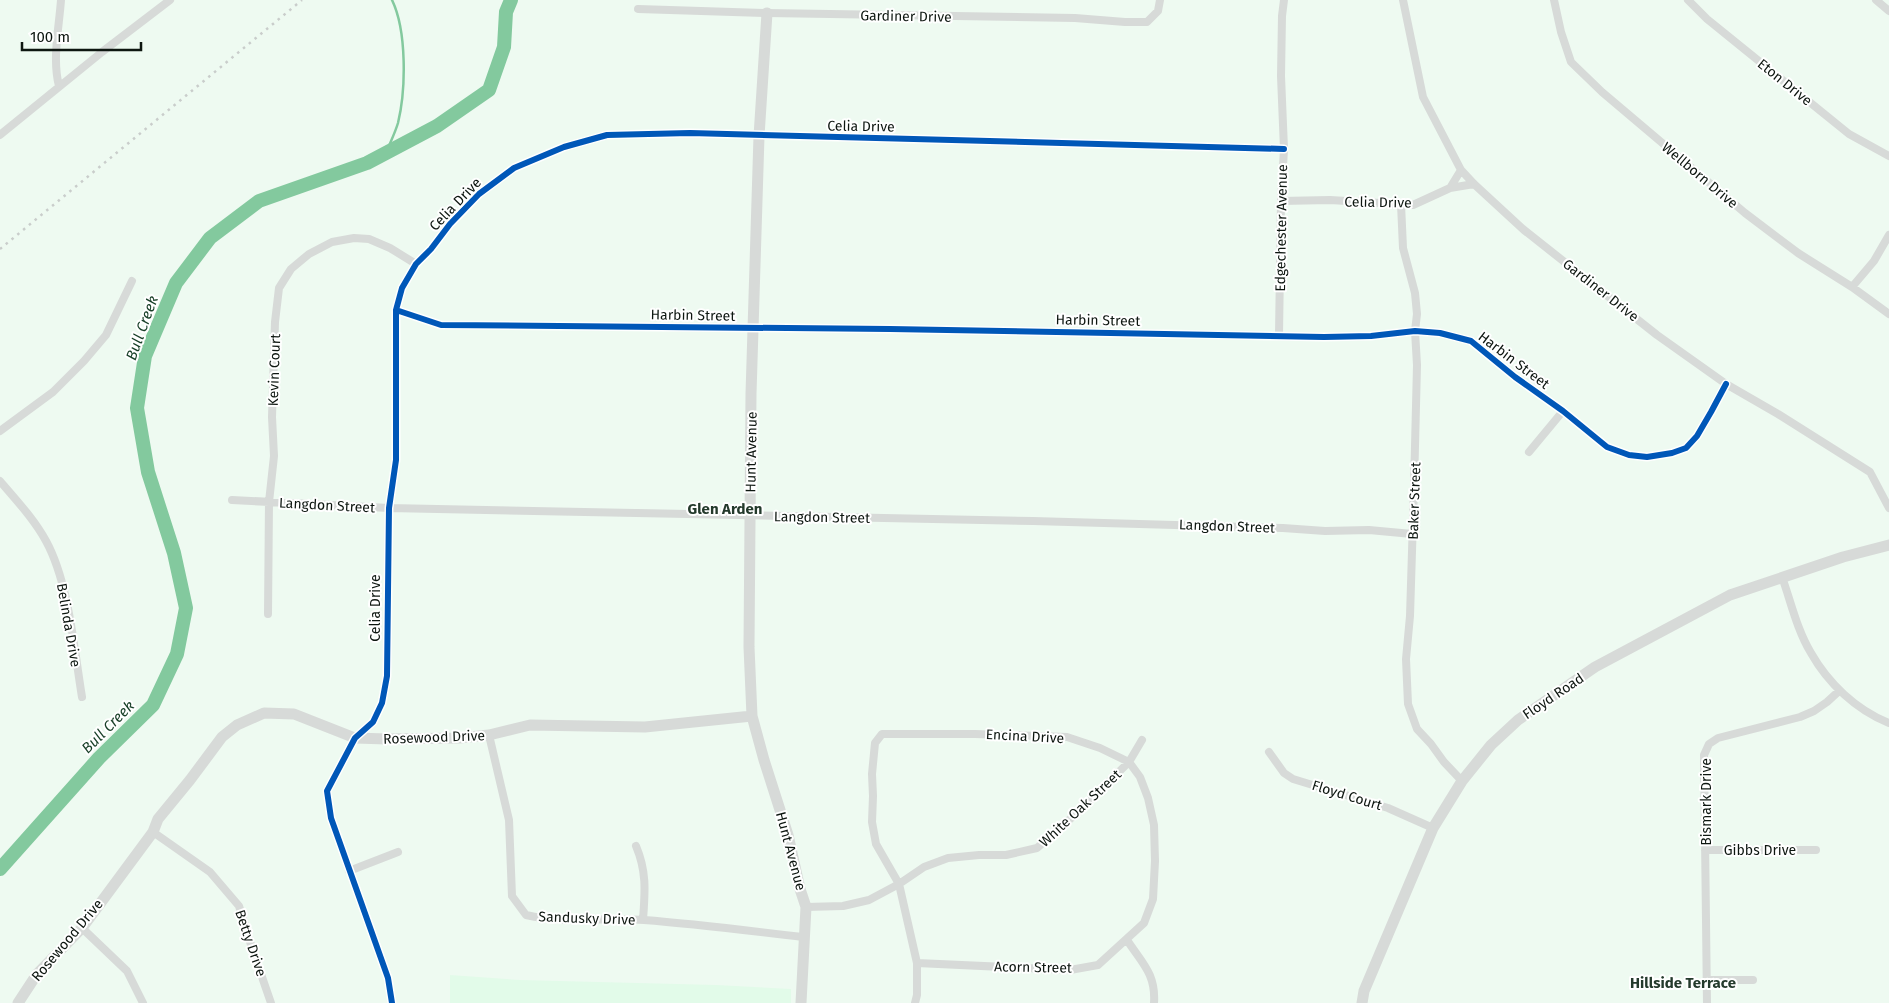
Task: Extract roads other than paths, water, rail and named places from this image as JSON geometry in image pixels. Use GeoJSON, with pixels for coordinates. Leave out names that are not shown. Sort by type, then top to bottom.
{"type":"FeatureCollection","features":[{"type":"Feature","properties":{"kind":"street"},"geometry":{"type":"LineString","coordinates":[[60,86],[56,75],[56,58],[61,0]]}},
{"type":"Feature","properties":{"kind":"street"},"geometry":{"type":"LineString","coordinates":[[0,135],[170,0]]}},
{"type":"Feature","properties":{"kind":"street","name":"Gardiner Drive"},"geometry":{"type":"LineString","coordinates":[[638,9],[1076,18],[1147,22],[1158,11],[1160,0]]}},
{"type":"Feature","properties":{"kind":"street","name":"Edgechester Avenue"},"geometry":{"type":"LineString","coordinates":[[1279,336],[1281,201],[1284,148],[1281,76],[1284,0]]}},
{"type":"Feature","properties":{"kind":"street","name":"Gardiner Drive"},"geometry":{"type":"LineString","coordinates":[[1403,0],[1424,98],[1442,136],[1462,170],[1474,184],[1532,236],[1657,335],[1726,384],[1778,414],[1870,472],[1889,508]]}},
{"type":"Feature","properties":{"kind":"street","name":"Wellborn Drive"},"geometry":{"type":"LineString","coordinates":[[1554,0],[1561,32],[1571,62],[1595,86],[1745,213],[1798,253],[1852,287],[1889,314]]}},
{"type":"Feature","properties":{"kind":"street","name":"Eton Drive"},"geometry":{"type":"LineString","coordinates":[[1688,0],[1707,19],[1849,134],[1889,156]]}},
{"type":"Feature","properties":{"kind":"street"},"geometry":{"type":"LineString","coordinates":[[1876,0],[1889,11]]}},
{"type":"Feature","properties":{"kind":"street","name":"Hunt Avenue"},"geometry":{"type":"LineString","coordinates":[[767,13],[759,136],[753,345],[749,647],[752,716],[788,835],[800,890],[806,907],[801,1003]]}},
{"type":"Feature","properties":{"kind":"street","name":"Celia Drive"},"geometry":{"type":"LineString","coordinates":[[392,1003],[388,978],[331,818],[327,791],[355,738],[373,722],[382,703],[387,676],[389,508],[396,460],[396,310],[402,288],[416,264],[479,194],[514,168],[564,148],[607,135],[690,133],[1284,148]]}},
{"type":"Feature","properties":{"kind":"street"},"geometry":{"type":"LineString","coordinates":[[1450,188],[1462,170]]}},
{"type":"Feature","properties":{"kind":"street","name":"Celia Drive"},"geometry":{"type":"LineString","coordinates":[[1281,201],[1330,200],[1413,205],[1450,188],[1474,184]]}},
{"type":"Feature","properties":{"kind":"street","name":"Baker Street"},"geometry":{"type":"LineString","coordinates":[[1401,204],[1403,248],[1416,307],[1417,365],[1410,616],[1406,659],[1408,704],[1417,729],[1444,762],[1462,780]]}},
{"type":"Feature","properties":{"kind":"street"},"geometry":{"type":"LineString","coordinates":[[1852,287],[1874,261],[1889,234]]}},
{"type":"Feature","properties":{"kind":"street","name":"Kevin Court"},"geometry":{"type":"LineString","coordinates":[[268,614],[269,502],[274,456],[272,417],[275,322],[279,288],[290,269],[309,254],[332,242],[354,238],[369,239],[390,248],[416,264]]}},
{"type":"Feature","properties":{"kind":"street"},"geometry":{"type":"LineString","coordinates":[[0,431],[53,392],[84,361],[106,335],[132,281]]}},
{"type":"Feature","properties":{"kind":"street","name":"Harbin Street"},"geometry":{"type":"LineString","coordinates":[[396,310],[441,325],[1324,337],[1371,336],[1415,331],[1440,333],[1471,341],[1607,447],[1629,455],[1648,457],[1672,453],[1686,448],[1696,436],[1726,384]]}},
{"type":"Feature","properties":{"kind":"street"},"geometry":{"type":"LineString","coordinates":[[753,345],[767,328]]}},
{"type":"Feature","properties":{"kind":"street"},"geometry":{"type":"LineString","coordinates":[[1529,452],[1563,412]]}},
{"type":"Feature","properties":{"kind":"street","name":"Belinda Drive"},"geometry":{"type":"LineString","coordinates":[[0,481],[32,518],[47,543],[62,580],[82,697]]}},
{"type":"Feature","properties":{"kind":"street","name":"Langdon Street"},"geometry":{"type":"LineString","coordinates":[[232,500],[389,508],[1235,527],[1325,531],[1369,530],[1412,534]]}},
{"type":"Feature","properties":{"kind":"street","name":"Floyd Road"},"geometry":{"type":"LineString","coordinates":[[1362,1003],[1364,991],[1433,828],[1462,780],[1491,745],[1518,720],[1595,667],[1730,595],[1782,577],[1889,545]]}},
{"type":"Feature","properties":{"kind":"street"},"geometry":{"type":"LineString","coordinates":[[1782,577],[1810,652],[1839,691],[1865,711],[1889,723]]}},
{"type":"Feature","properties":{"kind":"street","name":"Bismark Drive"},"geometry":{"type":"LineString","coordinates":[[1707,1003],[1704,754],[1709,744],[1718,738],[1800,717],[1814,711],[1839,691]]}},
{"type":"Feature","properties":{"kind":"street","name":"Rosewood Drive"},"geometry":{"type":"LineString","coordinates":[[18,1003],[37,974],[82,928],[154,832],[158,819],[222,737],[237,725],[264,713],[294,714],[355,738],[459,738],[489,735],[530,725],[645,727],[752,716]]}},
{"type":"Feature","properties":{"kind":"street","name":"Encina Drive"},"geometry":{"type":"LineString","coordinates":[[899,884],[876,844],[872,822],[872,774],[875,743],[882,734],[1067,737],[1100,748],[1128,762]]}},
{"type":"Feature","properties":{"kind":"street","name":"Sandusky Drive"},"geometry":{"type":"LineString","coordinates":[[489,735],[509,820],[512,896],[526,915],[578,921],[607,919],[643,920],[803,937]]}},
{"type":"Feature","properties":{"kind":"street","name":"White Oak Street"},"geometry":{"type":"LineString","coordinates":[[806,907],[843,906],[869,900],[899,884],[924,867],[948,858],[1006,855],[1037,848],[1077,813],[1128,762],[1142,740]]}},
{"type":"Feature","properties":{"kind":"street","name":"Floyd Court"},"geometry":{"type":"LineString","coordinates":[[1269,752],[1284,773],[1293,779],[1388,808],[1433,828]]}},
{"type":"Feature","properties":{"kind":"street","name":"Acorn Street"},"geometry":{"type":"LineString","coordinates":[[917,963],[1070,970],[1098,965],[1127,940],[1144,923],[1153,899],[1155,861],[1154,825],[1148,798],[1140,777],[1128,762]]}},
{"type":"Feature","properties":{"kind":"street","name":"Betty Drive"},"geometry":{"type":"LineString","coordinates":[[154,832],[210,872],[239,906],[271,1003]]}},
{"type":"Feature","properties":{"kind":"street"},"geometry":{"type":"LineString","coordinates":[[636,846],[642,862],[646,885],[643,920]]}},
{"type":"Feature","properties":{"kind":"street","name":"Gibbs Drive"},"geometry":{"type":"LineString","coordinates":[[1705,850],[1816,850]]}},
{"type":"Feature","properties":{"kind":"street"},"geometry":{"type":"LineString","coordinates":[[349,870],[398,852]]}},
{"type":"Feature","properties":{"kind":"street"},"geometry":{"type":"LineString","coordinates":[[899,884],[917,963],[916,999]]}},
{"type":"Feature","properties":{"kind":"street"},"geometry":{"type":"LineString","coordinates":[[82,928],[127,971],[143,1003]]}},
{"type":"Feature","properties":{"kind":"street"},"geometry":{"type":"LineString","coordinates":[[1127,940],[1149,970],[1155,991],[1154,1003]]}},
{"type":"Feature","properties":{"kind":"street"},"geometry":{"type":"LineString","coordinates":[[1707,980],[1753,980]]}},
{"type":"Feature","properties":{"kind":"waterway"},"geometry":{"type":"LineString","coordinates":[[386,153],[398,123],[404,78],[403,44],[397,13],[392,0]]}},
{"type":"Feature","properties":{"kind":"waterway","name":"Bull Creek"},"geometry":{"type":"LineString","coordinates":[[0,869],[99,758],[153,705],[177,654],[186,608],[174,553],[148,472],[137,408],[145,356],[176,283],[210,238],[259,201],[367,163],[437,126],[489,90],[504,47],[506,12],[511,0]]}},
{"type":"Feature","properties":{"kind":"railway"},"geometry":{"type":"LineString","coordinates":[[0,249],[302,0]]}},
{"type":"Feature","properties":{"kind":"district","name":"Glen Arden"},"geometry":{"type":"Point","coordinates":[725,509]}},
{"type":"Feature","properties":{"kind":"district","name":"Hillside Terrace"},"geometry":{"type":"Point","coordinates":[1683,983]}}]}
